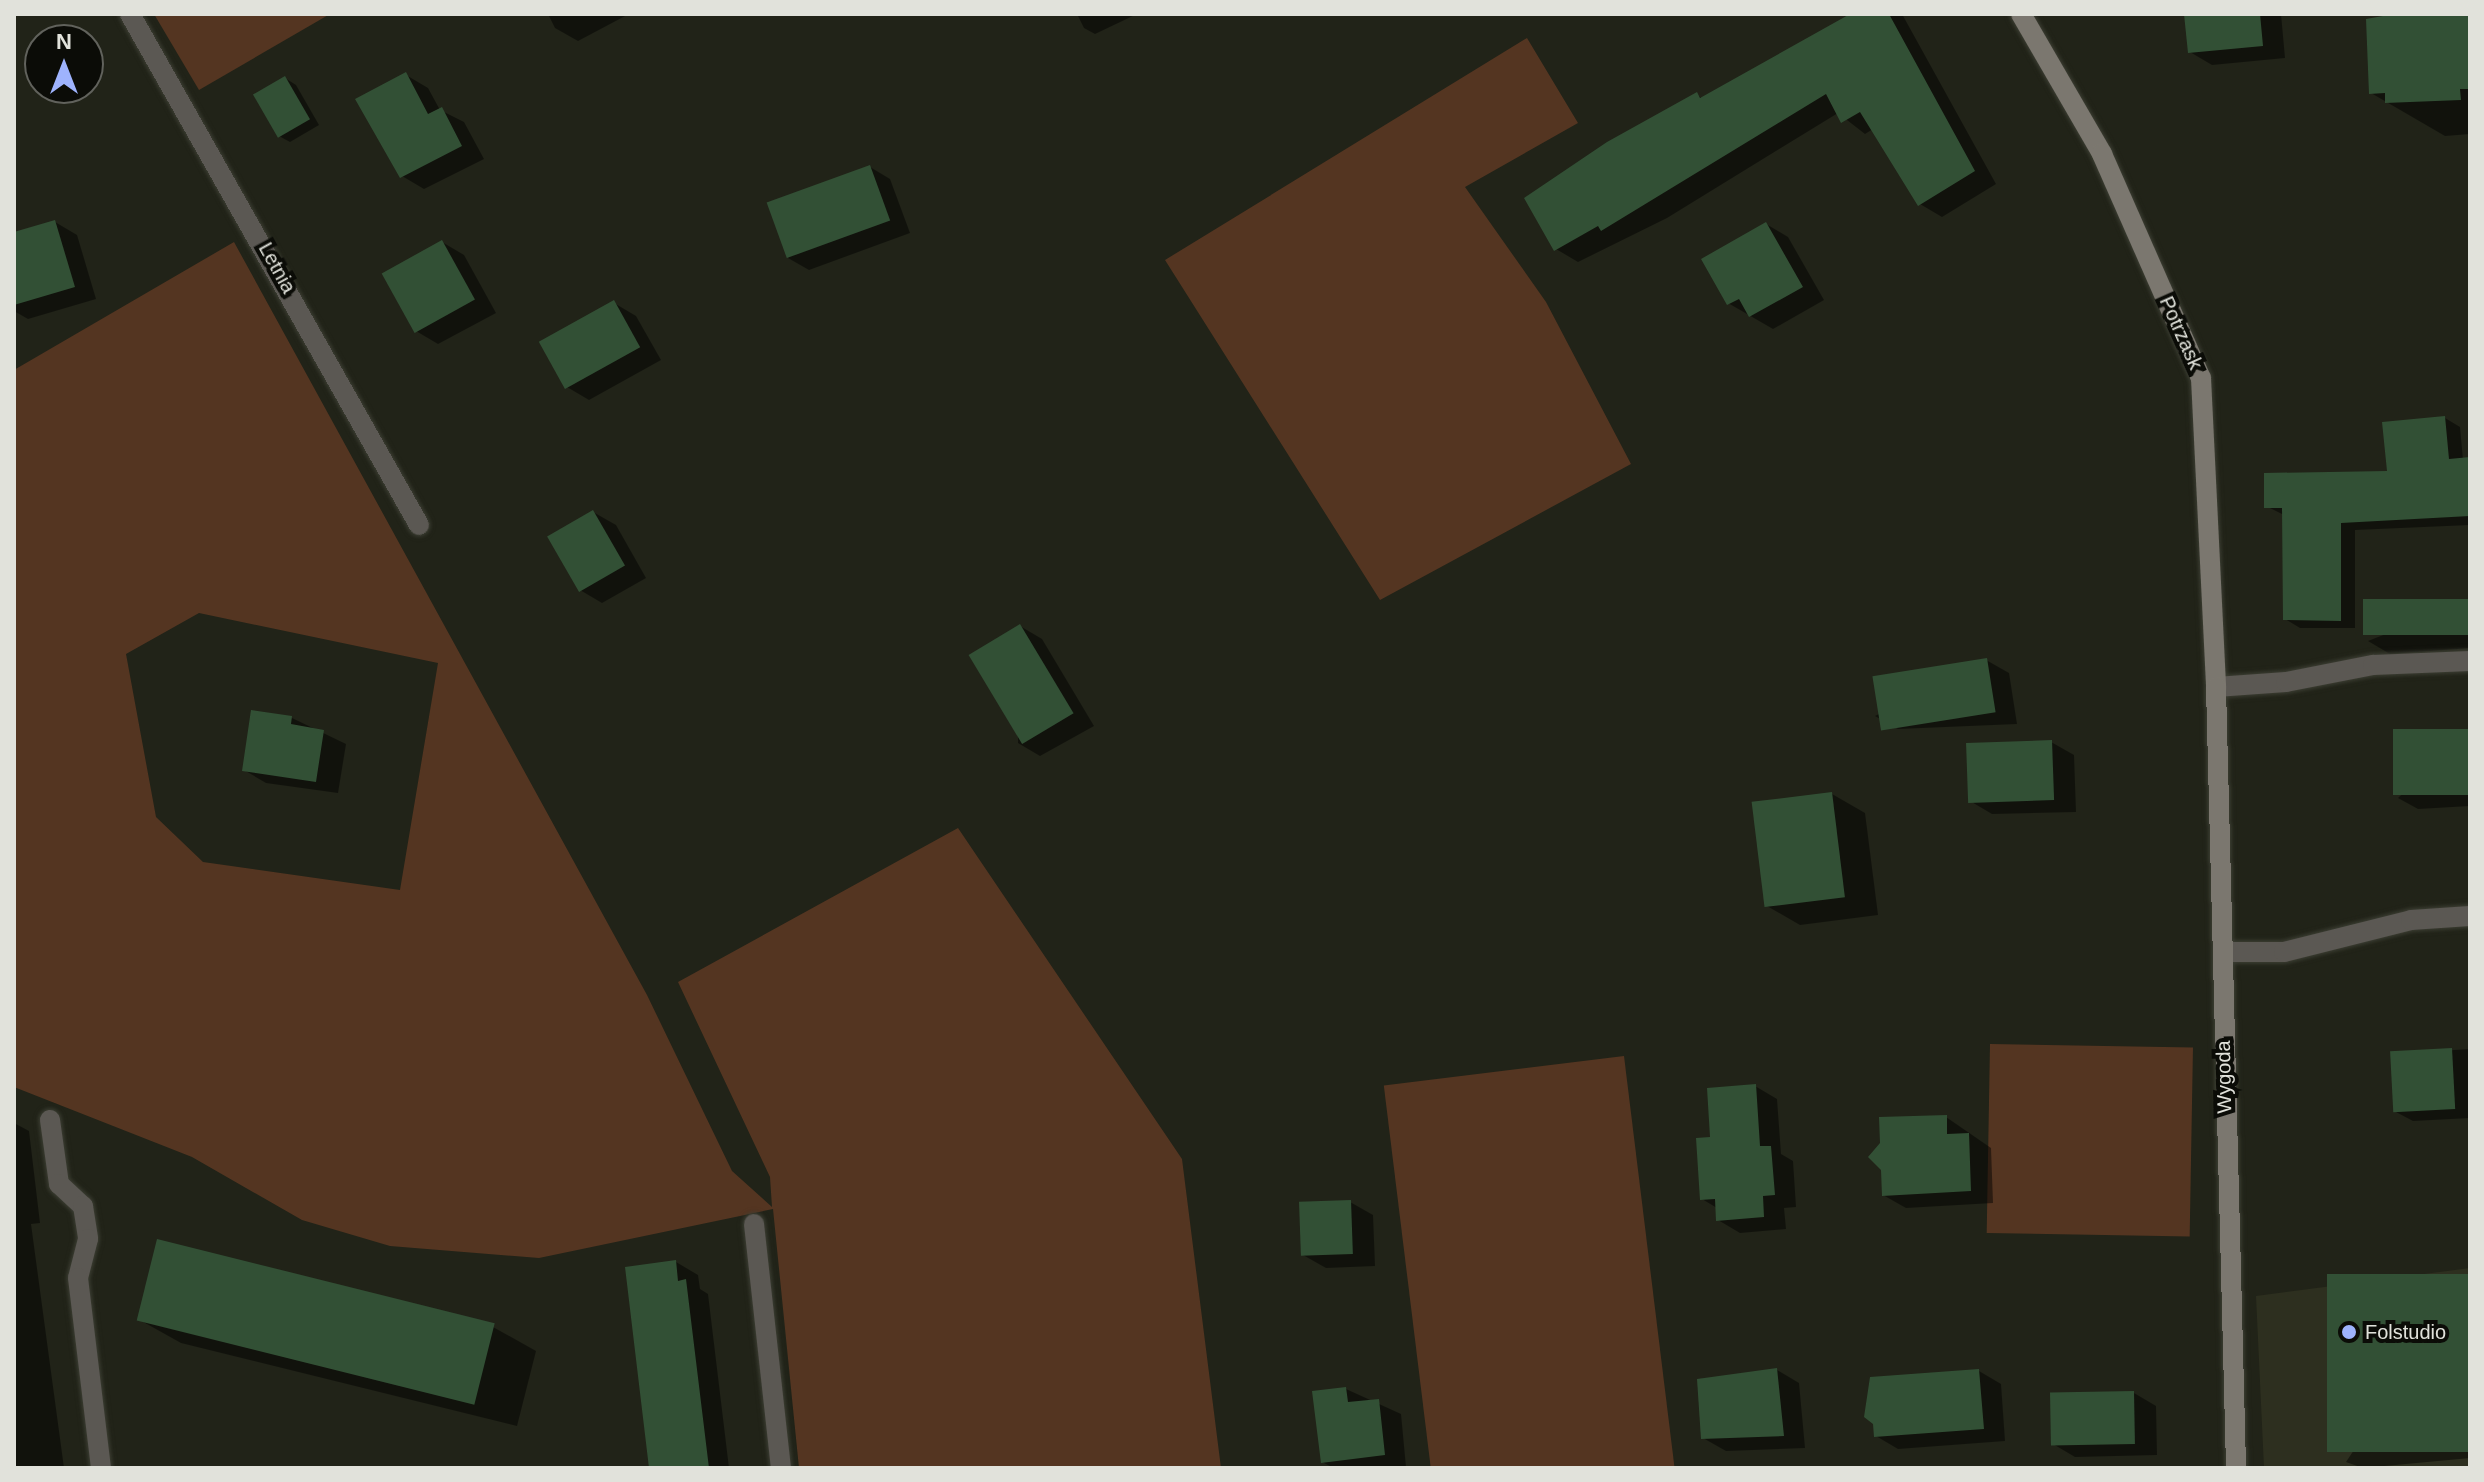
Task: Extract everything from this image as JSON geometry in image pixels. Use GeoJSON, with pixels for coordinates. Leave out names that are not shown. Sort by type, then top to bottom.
{"type":"FeatureCollection","features":[{"type":"Feature","properties":{"kind":"street","name":"Letnia"},"geometry":{"type":"LineString","coordinates":[[130,14],[419,525]]}},
{"type":"Feature","properties":{"kind":"street","name":"Potrzask"},"geometry":{"type":"LineString","coordinates":[[2021,14],[2102,154],[2201,378],[2216,687]]}},
{"type":"Feature","properties":{"kind":"street"},"geometry":{"type":"LineString","coordinates":[[2216,687],[2286,682],[2373,665],[2470,661]]}},
{"type":"Feature","properties":{"kind":"street","name":"Wygoda"},"geometry":{"type":"LineString","coordinates":[[2216,687],[2225,952],[2222,1037],[2236,1468]]}},
{"type":"Feature","properties":{"kind":"street"},"geometry":{"type":"LineString","coordinates":[[2225,952],[2284,952],[2411,920],[2470,916]]}},
{"type":"Feature","properties":{"kind":"street"},"geometry":{"type":"LineString","coordinates":[[50,1120],[59,1184],[83,1206],[88,1239],[78,1278],[101,1468]]}},
{"type":"Feature","properties":{"kind":"street"},"geometry":{"type":"LineString","coordinates":[[754,1224],[781,1468]]}},
{"type":"Feature","properties":{"kind":"shaded area"},"geometry":{"type":"Polygon","coordinates":[[[154,14],[330,14],[199,90],[154,14]]]}},
{"type":"Feature","properties":{"kind":"shaded area"},"geometry":{"type":"Polygon","coordinates":[[[1527,38],[1578,123],[1465,187],[1546,302],[1631,464],[1380,600],[1165,260],[1527,38]]]}},
{"type":"Feature","properties":{"kind":"shaded area"},"geometry":{"type":"Polygon","coordinates":[[[234,242],[647,995],[732,1171],[772,1207],[770,1177],[678,982],[958,828],[1182,1159],[1221,1468],[799,1468],[773,1209],[539,1258],[390,1246],[302,1220],[192,1157],[14,1087],[14,370],[234,242]],[[199,613],[126,654],[156,817],[203,862],[400,890],[438,663],[199,613]]]}},
{"type":"Feature","properties":{"kind":"shaded area"},"geometry":{"type":"Polygon","coordinates":[[[1990,1044],[2193,1048],[2190,1237],[1987,1233],[1990,1044]]]}},
{"type":"Feature","properties":{"kind":"shaded area"},"geometry":{"type":"Polygon","coordinates":[[[1624,1056],[1675,1468],[1431,1468],[1384,1085],[1624,1056]]]}},
{"type":"Feature","properties":{"kind":"shaded area"},"geometry":{"type":"Polygon","coordinates":[[[2470,1268],[2470,1468],[2264,1468],[2256,1296],[2470,1268]]]}},
{"type":"Feature","properties":{"kind":"building"},"geometry":{"type":"Polygon","coordinates":[[[1850,14],[1889,14],[1975,171],[1918,206],[1860,112],[1841,123],[1826,94],[1601,231],[1598,226],[1554,251],[1524,198],[1607,142],[1697,92],[1700,98],[1850,14]]]}},
{"type":"Feature","properties":{"kind":"building"},"geometry":{"type":"Polygon","coordinates":[[[2184,14],[2260,14],[2263,46],[2188,53],[2184,14]]]}},
{"type":"Feature","properties":{"kind":"building"},"geometry":{"type":"Polygon","coordinates":[[[2394,14],[2470,14],[2470,89],[2460,89],[2461,100],[2385,103],[2385,93],[2369,94],[2366,19],[2394,14]]]}},
{"type":"Feature","properties":{"kind":"building"},"geometry":{"type":"Polygon","coordinates":[[[406,72],[428,114],[442,107],[462,146],[400,178],[355,99],[406,72]]]}},
{"type":"Feature","properties":{"kind":"building"},"geometry":{"type":"Polygon","coordinates":[[[285,76],[310,119],[278,138],[253,95],[285,76]]]}},
{"type":"Feature","properties":{"kind":"building"},"geometry":{"type":"Polygon","coordinates":[[[870,165],[890,220],[787,258],[767,203],[870,165]]]}},
{"type":"Feature","properties":{"kind":"building"},"geometry":{"type":"Polygon","coordinates":[[[55,220],[75,287],[14,305],[14,232],[55,220]]]}},
{"type":"Feature","properties":{"kind":"building"},"geometry":{"type":"Polygon","coordinates":[[[1766,222],[1803,287],[1749,317],[1739,299],[1727,305],[1701,259],[1766,222]]]}},
{"type":"Feature","properties":{"kind":"building"},"geometry":{"type":"Polygon","coordinates":[[[442,240],[475,299],[415,333],[382,273],[442,240]]]}},
{"type":"Feature","properties":{"kind":"building"},"geometry":{"type":"Polygon","coordinates":[[[614,300],[640,347],[565,389],[539,342],[614,300]]]}},
{"type":"Feature","properties":{"kind":"building"},"geometry":{"type":"Polygon","coordinates":[[[2445,416],[2449,459],[2470,457],[2470,516],[2341,523],[2341,621],[2283,620],[2282,508],[2264,508],[2264,473],[2387,471],[2382,422],[2445,416]]]}},
{"type":"Feature","properties":{"kind":"building"},"geometry":{"type":"Polygon","coordinates":[[[593,510],[625,565],[579,592],[547,536],[593,510]]]}},
{"type":"Feature","properties":{"kind":"building"},"geometry":{"type":"Polygon","coordinates":[[[2363,599],[2470,599],[2470,635],[2363,635],[2363,599]]]}},
{"type":"Feature","properties":{"kind":"building"},"geometry":{"type":"Polygon","coordinates":[[[1020,624],[1074,713],[1022,744],[969,655],[1020,624]]]}},
{"type":"Feature","properties":{"kind":"building"},"geometry":{"type":"Polygon","coordinates":[[[1987,658],[1996,712],[1881,730],[1872,676],[1987,658]]]}},
{"type":"Feature","properties":{"kind":"building"},"geometry":{"type":"Polygon","coordinates":[[[251,710],[292,716],[291,724],[324,730],[316,782],[242,771],[251,710]]]}},
{"type":"Feature","properties":{"kind":"building"},"geometry":{"type":"Polygon","coordinates":[[[2393,729],[2470,729],[2470,795],[2393,795],[2393,729]]]}},
{"type":"Feature","properties":{"kind":"building"},"geometry":{"type":"Polygon","coordinates":[[[2052,740],[2054,800],[1968,803],[1966,743],[2052,740]]]}},
{"type":"Feature","properties":{"kind":"building"},"geometry":{"type":"Polygon","coordinates":[[[1832,792],[1845,897],[1765,907],[1752,802],[1832,792]]]}},
{"type":"Feature","properties":{"kind":"building"},"geometry":{"type":"Polygon","coordinates":[[[2452,1048],[2455,1109],[2393,1112],[2390,1051],[2452,1048]]]}},
{"type":"Feature","properties":{"kind":"building"},"geometry":{"type":"Polygon","coordinates":[[[1756,1084],[1760,1146],[1771,1146],[1775,1195],[1763,1196],[1764,1217],[1716,1221],[1715,1199],[1700,1200],[1696,1138],[1710,1137],[1707,1088],[1756,1084]]]}},
{"type":"Feature","properties":{"kind":"building"},"geometry":{"type":"Polygon","coordinates":[[[1947,1115],[1947,1134],[1969,1133],[1971,1191],[1882,1196],[1881,1170],[1868,1157],[1880,1143],[1879,1117],[1947,1115]]]}},
{"type":"Feature","properties":{"kind":"building"},"geometry":{"type":"Polygon","coordinates":[[[1351,1200],[1353,1254],[1301,1256],[1299,1202],[1351,1200]]]}},
{"type":"Feature","properties":{"kind":"building"},"geometry":{"type":"Polygon","coordinates":[[[157,1239],[495,1323],[474,1405],[137,1321],[157,1239]]]}},
{"type":"Feature","properties":{"kind":"building"},"geometry":{"type":"Polygon","coordinates":[[[676,1260],[678,1281],[686,1279],[709,1468],[649,1468],[625,1267],[676,1260]]]}},
{"type":"Feature","properties":{"kind":"building"},"geometry":{"type":"Polygon","coordinates":[[[2327,1274],[2470,1274],[2470,1452],[2327,1452],[2327,1274]]]}},
{"type":"Feature","properties":{"kind":"building"},"geometry":{"type":"Polygon","coordinates":[[[1777,1368],[1784,1436],[1701,1439],[1697,1379],[1777,1368]]]}},
{"type":"Feature","properties":{"kind":"building"},"geometry":{"type":"Polygon","coordinates":[[[1979,1369],[1984,1429],[1874,1437],[1873,1424],[1864,1417],[1870,1377],[1979,1369]]]}},
{"type":"Feature","properties":{"kind":"building"},"geometry":{"type":"Polygon","coordinates":[[[1346,1387],[1348,1402],[1379,1399],[1385,1455],[1321,1463],[1312,1391],[1346,1387]]]}},
{"type":"Feature","properties":{"kind":"building"},"geometry":{"type":"Polygon","coordinates":[[[2134,1391],[2135,1444],[2051,1445],[2050,1392],[2134,1391]]]}},
{"type":"Feature","properties":{"kind":"place","name":"Folstudio"},"geometry":{"type":"Point","coordinates":[2349,1332]}}]}
